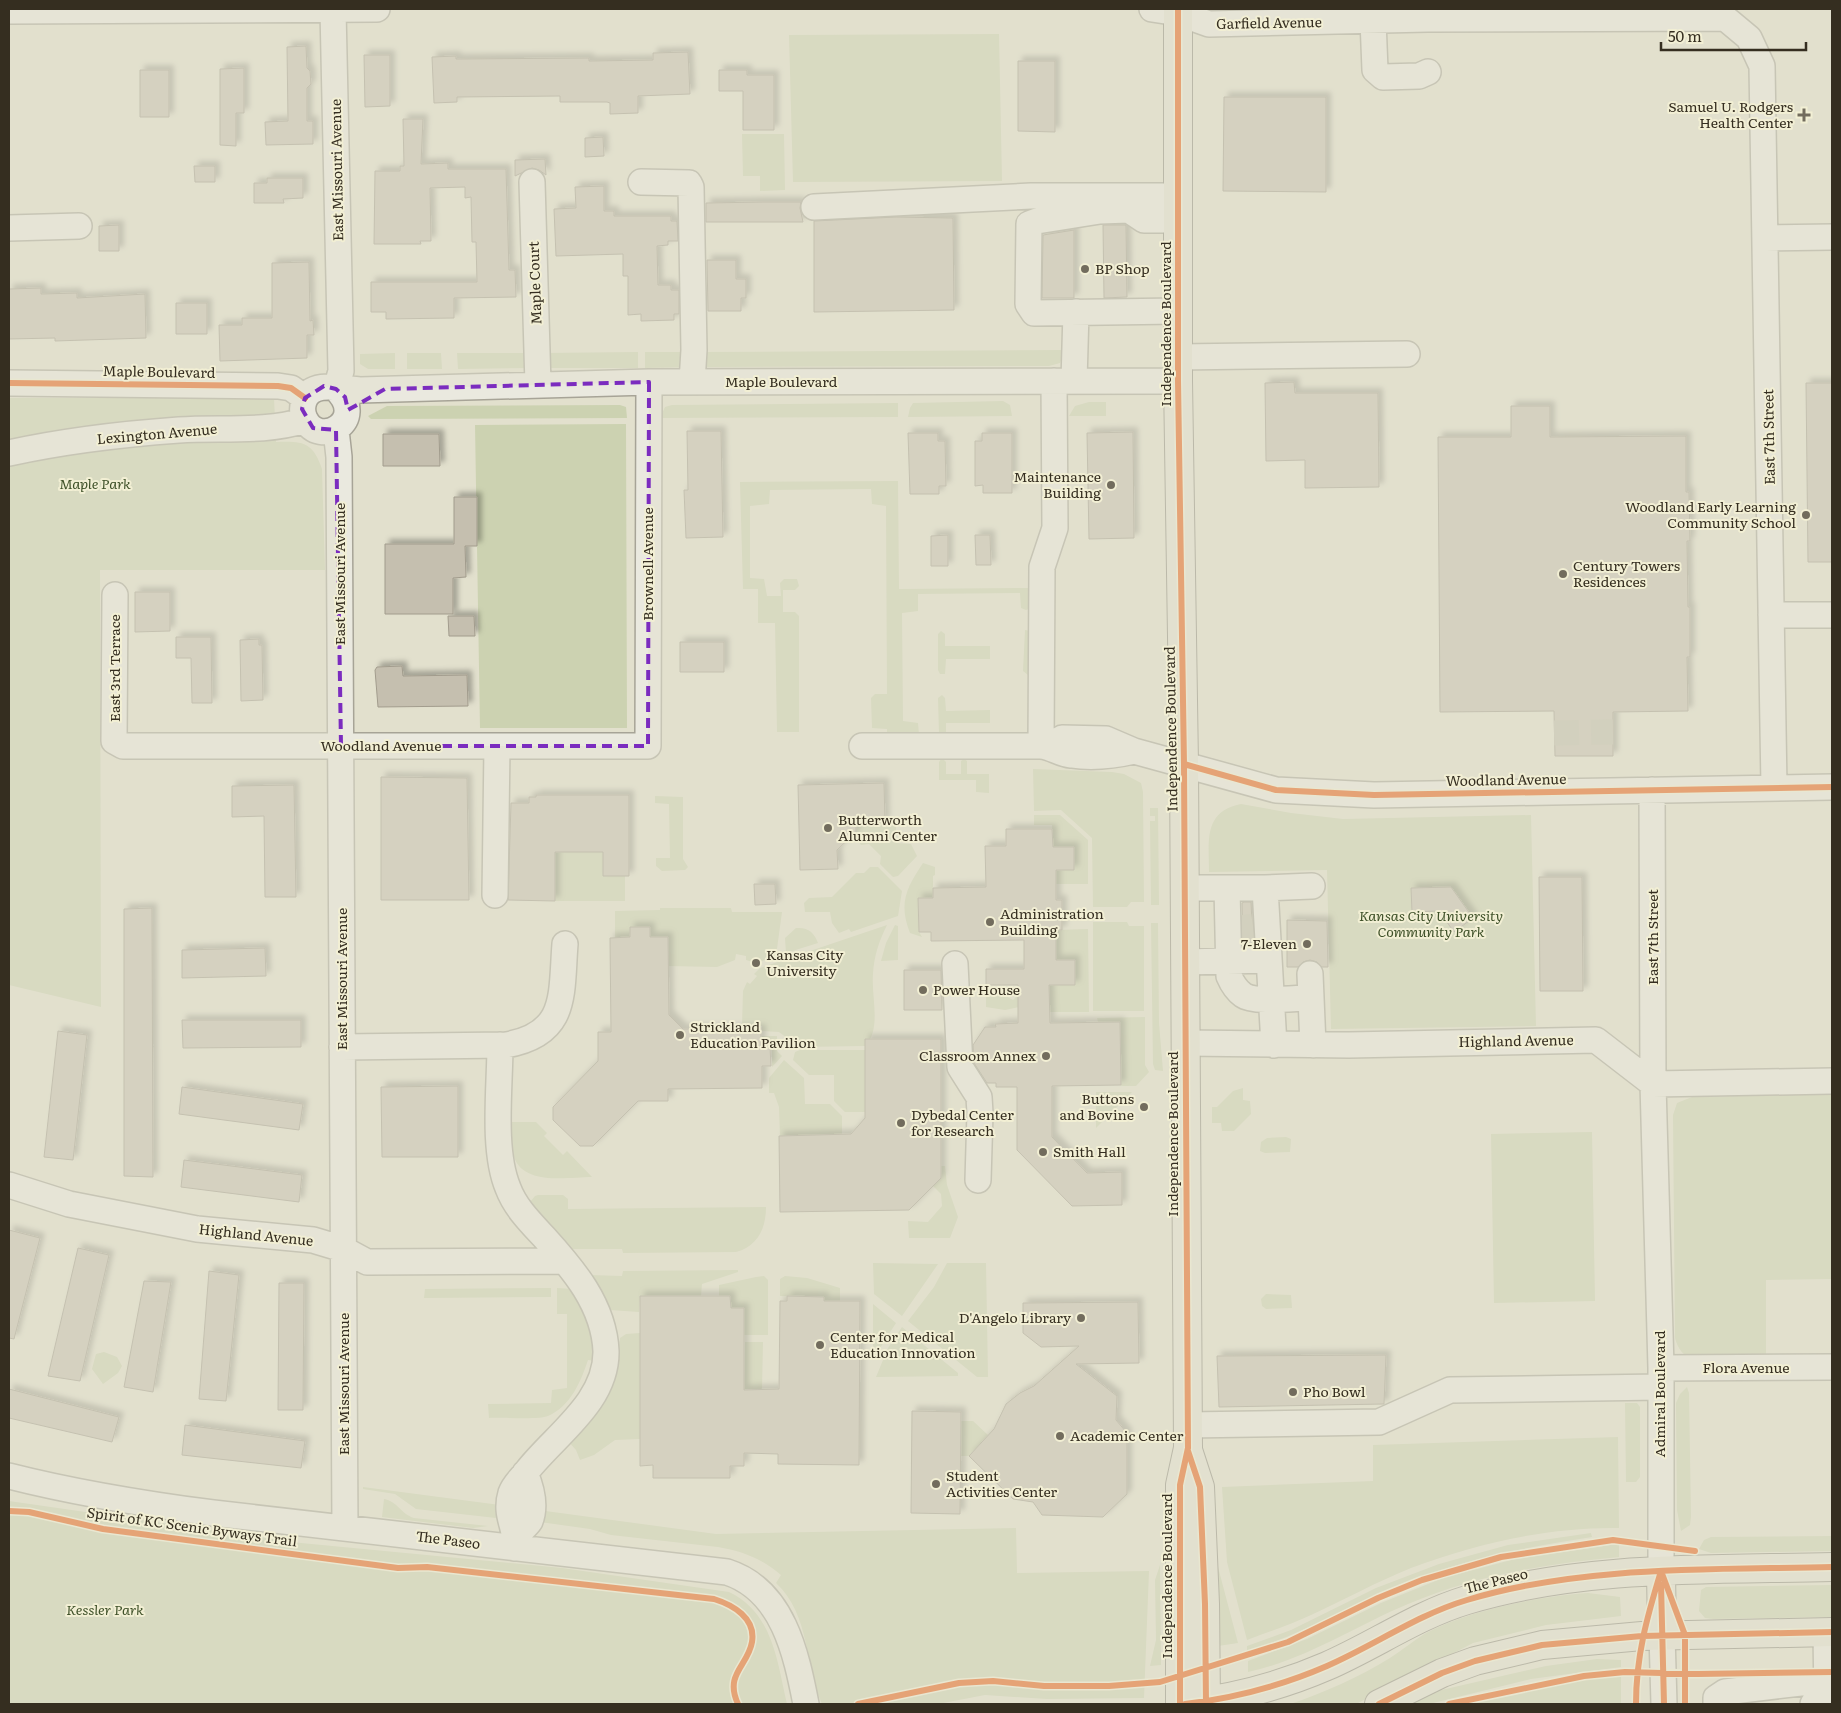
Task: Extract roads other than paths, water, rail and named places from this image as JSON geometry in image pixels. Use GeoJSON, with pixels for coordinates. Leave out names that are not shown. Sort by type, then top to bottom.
{"type":"FeatureCollection","features":[{"type":"Feature","properties":{"kind":"main road","name":"Independence Boulevard"},"geometry":{"type":"LineString","coordinates":[[1178,11],[1178,369],[1184,764],[1188,1437],[1180,1486],[1180,1704]]}},
{"type":"Feature","properties":{"kind":"main road","name":"Independence Boulevard"},"geometry":{"type":"LineString","coordinates":[[1188,1437],[1200,1487],[1199,1703]]}},
{"type":"Feature","properties":{"kind":"main road","name":"The Paseo"},"geometry":{"type":"LineString","coordinates":[[1199,1703],[1245,1695],[1303,1675],[1328,1665],[1405,1625],[1475,1598],[1569,1579],[1660,1572],[1832,1567]]}},
{"type":"Feature","properties":{"kind":"main road","name":"Admiral Boulevard"},"geometry":{"type":"LineString","coordinates":[[1660,1572],[1662,1635]]}},
{"type":"Feature","properties":{"kind":"main road"},"geometry":{"type":"LineString","coordinates":[[1379,1704],[1442,1673],[1509,1651],[1574,1640],[1662,1635],[1829,1632]]}},
{"type":"Feature","properties":{"kind":"street"},"geometry":{"type":"LineString","coordinates":[[9,11],[377,9]]}},
{"type":"Feature","properties":{"kind":"street","name":"Garfield Avenue"},"geometry":{"type":"LineString","coordinates":[[1152,9],[1178,11],[1210,24],[1373,20],[1725,18],[1749,38],[1762,66],[1766,238]]}},
{"type":"Feature","properties":{"kind":"street","name":"East Missouri Avenue"},"geometry":{"type":"LineString","coordinates":[[333,10],[341,371],[339,457],[345,1528]]}},
{"type":"Feature","properties":{"kind":"street"},"geometry":{"type":"LineString","coordinates":[[1373,20],[1374,70],[1383,77],[1419,76],[1428,72]]}},
{"type":"Feature","properties":{"kind":"street","name":"Maple Court"},"geometry":{"type":"LineString","coordinates":[[532,182],[538,385]]}},
{"type":"Feature","properties":{"kind":"street"},"geometry":{"type":"LineString","coordinates":[[641,182],[689,182],[691,187],[694,350],[692,382]]}},
{"type":"Feature","properties":{"kind":"street"},"geometry":{"type":"LineString","coordinates":[[814,207],[1031,196],[1178,208]]}},
{"type":"Feature","properties":{"kind":"street"},"geometry":{"type":"LineString","coordinates":[[1178,208],[1144,220],[1129,210],[1100,211],[1037,221],[1029,224],[1028,304],[1034,313],[1178,311]]}},
{"type":"Feature","properties":{"kind":"street"},"geometry":{"type":"LineString","coordinates":[[9,228],[79,226]]}},
{"type":"Feature","properties":{"kind":"street"},"geometry":{"type":"LineString","coordinates":[[1766,238],[1832,237]]}},
{"type":"Feature","properties":{"kind":"street","name":"East 7th Street"},"geometry":{"type":"LineString","coordinates":[[1766,238],[1774,787]]}},
{"type":"Feature","properties":{"kind":"street"},"geometry":{"type":"LineString","coordinates":[[862,746],[1046,746],[1042,567],[1055,528],[1064,381],[1076,312]]}},
{"type":"Feature","properties":{"kind":"street","name":"Maple Boulevard"},"geometry":{"type":"LineString","coordinates":[[9,383],[278,386],[291,388],[305,409],[313,428],[324,432],[340,409],[385,389],[649,382],[1064,381],[1178,369],[1407,354]]}},
{"type":"Feature","properties":{"kind":"street","name":"Brownell Avenue"},"geometry":{"type":"LineString","coordinates":[[648,746],[649,382]]}},
{"type":"Feature","properties":{"kind":"street","name":"Maple Boulevard"},"geometry":{"type":"LineString","coordinates":[[305,409],[313,390],[324,386],[340,409]]}},
{"type":"Feature","properties":{"kind":"street","name":"Lexington Avenue"},"geometry":{"type":"LineString","coordinates":[[9,453],[43,445],[179,430],[282,426],[305,409]]}},
{"type":"Feature","properties":{"kind":"street","name":"East 3rd Terrace"},"geometry":{"type":"LineString","coordinates":[[114,741],[115,595]]}},
{"type":"Feature","properties":{"kind":"street"},"geometry":{"type":"LineString","coordinates":[[1772,615],[1832,615]]}},
{"type":"Feature","properties":{"kind":"street","name":"Woodland Avenue"},"geometry":{"type":"LineString","coordinates":[[114,741],[123,746],[648,746]]}},
{"type":"Feature","properties":{"kind":"street"},"geometry":{"type":"LineString","coordinates":[[496,895],[497,746]]}},
{"type":"Feature","properties":{"kind":"street","name":"Woodland Avenue"},"geometry":{"type":"LineString","coordinates":[[1046,746],[1070,755],[1101,756],[1134,751],[1276,790],[1310,793],[1374,795],[1832,787]]}},
{"type":"Feature","properties":{"kind":"street","name":"East 7th Street"},"geometry":{"type":"LineString","coordinates":[[1652,790],[1653,1084]]}},
{"type":"Feature","properties":{"kind":"street"},"geometry":{"type":"LineString","coordinates":[[1184,888],[1312,886]]}},
{"type":"Feature","properties":{"kind":"street"},"geometry":{"type":"LineString","coordinates":[[1227,888],[1245,927],[1269,960],[1274,1044]]}},
{"type":"Feature","properties":{"kind":"street"},"geometry":{"type":"LineString","coordinates":[[1265,888],[1228,961],[1229,976],[1232,984],[1244,996],[1272,999],[1310,986],[1313,1045]]}},
{"type":"Feature","properties":{"kind":"street"},"geometry":{"type":"LineString","coordinates":[[342,1047],[500,1045],[525,1042],[541,1033],[557,1014],[561,1000],[565,944]]}},
{"type":"Feature","properties":{"kind":"street"},"geometry":{"type":"LineString","coordinates":[[1185,962],[1269,960]]}},
{"type":"Feature","properties":{"kind":"street"},"geometry":{"type":"LineString","coordinates":[[955,964],[960,1067],[979,1096],[978,1180]]}},
{"type":"Feature","properties":{"kind":"street","name":"Highland Avenue"},"geometry":{"type":"LineString","coordinates":[[1185,1043],[1313,1045],[1596,1040],[1653,1084]]}},
{"type":"Feature","properties":{"kind":"street"},"geometry":{"type":"LineString","coordinates":[[500,1045],[500,1164],[502,1170],[515,1203],[564,1261],[595,1306],[605,1338],[604,1368],[601,1381],[584,1408],[525,1474],[530,1485],[532,1508],[530,1521],[516,1542]]}},
{"type":"Feature","properties":{"kind":"street"},"geometry":{"type":"LineString","coordinates":[[1653,1084],[1832,1081]]}},
{"type":"Feature","properties":{"kind":"street","name":"Admiral Boulevard"},"geometry":{"type":"LineString","coordinates":[[1653,1084],[1660,1378],[1660,1572]]}},
{"type":"Feature","properties":{"kind":"street","name":"Highland Avenue"},"geometry":{"type":"LineString","coordinates":[[9,1185],[69,1204],[136,1218],[197,1229],[313,1240],[343,1249],[367,1262],[564,1261]]}},
{"type":"Feature","properties":{"kind":"street","name":"Flora Avenue"},"geometry":{"type":"LineString","coordinates":[[1188,1437],[1220,1425],[1380,1422],[1450,1390],[1832,1368]]}},
{"type":"Feature","properties":{"kind":"street","name":"The Paseo"},"geometry":{"type":"LineString","coordinates":[[9,1476],[48,1486],[137,1503],[345,1528],[516,1542],[727,1572],[745,1578],[760,1590],[775,1607],[786,1629],[806,1704]]}},
{"type":"Feature","properties":{"kind":"street"},"geometry":{"type":"LineString","coordinates":[[1814,1704],[1827,1700],[1829,1632]]}},
{"type":"Feature","properties":{"kind":"street","name":"Admiral Boulevard"},"geometry":{"type":"LineString","coordinates":[[1662,1635],[1664,1704]]}},
{"type":"Feature","properties":{"kind":"street"},"geometry":{"type":"LineString","coordinates":[[1716,1704],[1716,1698],[1725,1692],[1741,1695],[1827,1680]]}},
{"type":"Feature","properties":{"kind":"tunnel"},"geometry":{"type":"LineString","coordinates":[[1554,733],[1613,732]]}},
{"type":"Feature","properties":{"kind":"tunnel"},"geometry":{"type":"LineString","coordinates":[[1233,929],[1253,926]]}},
{"type":"Feature","properties":{"kind":"place","name":"Samuel U. Rodgers Health Center"},"geometry":{"type":"Point","coordinates":[1804,115]}},
{"type":"Feature","properties":{"kind":"place","name":"BP Shop"},"geometry":{"type":"Point","coordinates":[1085,269]}},
{"type":"Feature","properties":{"kind":"place","name":"Maintenance Building"},"geometry":{"type":"Point","coordinates":[1111,485]}},
{"type":"Feature","properties":{"kind":"place","name":"Woodland Early Learning Community School"},"geometry":{"type":"Point","coordinates":[1806,515]}},
{"type":"Feature","properties":{"kind":"place","name":"Century Towers Residences"},"geometry":{"type":"Point","coordinates":[1563,574]}},
{"type":"Feature","properties":{"kind":"place","name":"Butterworth Alumni Center"},"geometry":{"type":"Point","coordinates":[828,828]}},
{"type":"Feature","properties":{"kind":"place","name":"Administration Building"},"geometry":{"type":"Point","coordinates":[990,922]}},
{"type":"Feature","properties":{"kind":"place","name":"7-Eleven"},"geometry":{"type":"Point","coordinates":[1307,944]}},
{"type":"Feature","properties":{"kind":"place","name":"Kansas City University"},"geometry":{"type":"Point","coordinates":[756,963]}},
{"type":"Feature","properties":{"kind":"place","name":"Power House"},"geometry":{"type":"Point","coordinates":[923,990]}},
{"type":"Feature","properties":{"kind":"place","name":"Strickland Education Pavilion"},"geometry":{"type":"Point","coordinates":[680,1035]}},
{"type":"Feature","properties":{"kind":"place","name":"Classroom Annex"},"geometry":{"type":"Point","coordinates":[1046,1056]}},
{"type":"Feature","properties":{"kind":"place","name":"Buttons and Bovine"},"geometry":{"type":"Point","coordinates":[1144,1107]}},
{"type":"Feature","properties":{"kind":"place","name":"Dybedal Center for Research"},"geometry":{"type":"Point","coordinates":[901,1123]}},
{"type":"Feature","properties":{"kind":"place","name":"Smith Hall"},"geometry":{"type":"Point","coordinates":[1043,1152]}},
{"type":"Feature","properties":{"kind":"place","name":"D'Angelo Library"},"geometry":{"type":"Point","coordinates":[1081,1318]}},
{"type":"Feature","properties":{"kind":"place","name":"Center for Medical Education Innovation"},"geometry":{"type":"Point","coordinates":[820,1345]}},
{"type":"Feature","properties":{"kind":"place","name":"Pho Bowl"},"geometry":{"type":"Point","coordinates":[1293,1392]}},
{"type":"Feature","properties":{"kind":"place","name":"Academic Center"},"geometry":{"type":"Point","coordinates":[1060,1436]}},
{"type":"Feature","properties":{"kind":"place","name":"Student Activities Center"},"geometry":{"type":"Point","coordinates":[936,1484]}},
{"type":"Feature","properties":{"kind":"park label","name":"Maple Park"},"geometry":{"type":"Point","coordinates":[95,484]}},
{"type":"Feature","properties":{"kind":"park label","name":"Kansas City University Community Park"},"geometry":{"type":"Point","coordinates":[1431,924]}},
{"type":"Feature","properties":{"kind":"park label","name":"Kessler Park"},"geometry":{"type":"Point","coordinates":[105,1610]}}]}
